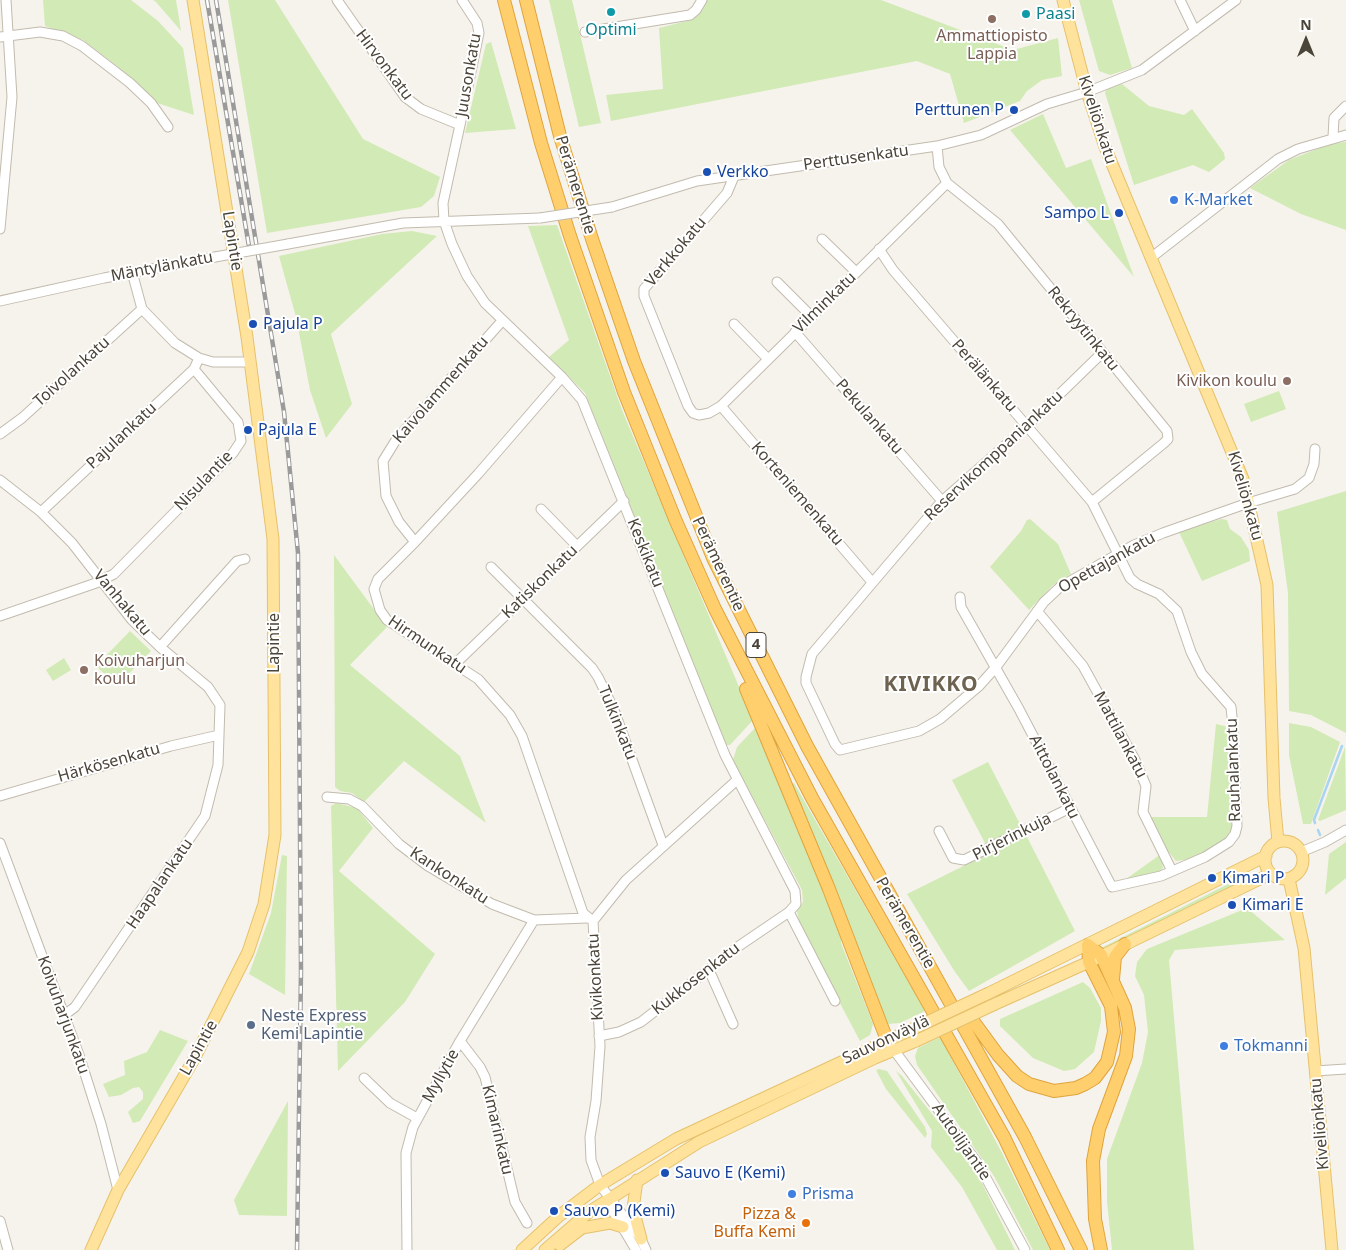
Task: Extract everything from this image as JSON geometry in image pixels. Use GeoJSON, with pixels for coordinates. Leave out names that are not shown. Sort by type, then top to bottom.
{"type":"FeatureCollection","features":[{"type":"Feature","properties":{"kind":"highway","name":"Perämerentie"},"geometry":{"type":"LineString","coordinates":[[504,0],[541,143],[570,236],[624,392],[675,519],[734,651],[812,798],[1004,1137],[1058,1250]]}},
{"type":"Feature","properties":{"kind":"highway","name":"Perämerentie"},"geometry":{"type":"LineString","coordinates":[[526,0],[560,136],[592,239],[634,361],[713,558],[807,746],[1025,1137],[1081,1250]]}},
{"type":"Feature","properties":{"kind":"highway"},"geometry":{"type":"LineString","coordinates":[[734,651],[740,676],[822,871],[890,1045]]}},
{"type":"Feature","properties":{"kind":"highway"},"geometry":{"type":"LineString","coordinates":[[1113,982],[1115,957],[1125,944]]}},
{"type":"Feature","properties":{"kind":"highway"},"geometry":{"type":"LineString","coordinates":[[940,982],[960,1002],[998,1055],[1017,1076],[1028,1084],[1054,1091],[1076,1088],[1094,1078],[1107,1062],[1114,1032],[1111,1006],[1089,962],[1088,945]]}},
{"type":"Feature","properties":{"kind":"highway"},"geometry":{"type":"LineString","coordinates":[[1088,945],[1101,955],[1113,982],[1126,1014],[1129,1038],[1126,1056],[1099,1129],[1093,1161],[1095,1218],[1101,1250]]}},
{"type":"Feature","properties":{"kind":"main road","name":"Lapintie"},"geometry":{"type":"LineString","coordinates":[[91,1250],[118,1190],[194,1059],[240,970],[260,919],[269,884],[276,813],[273,539],[250,362],[193,0]]}},
{"type":"Feature","properties":{"kind":"main road","name":"Kiveliönkatu"},"geometry":{"type":"LineString","coordinates":[[1063,0],[1094,118],[1122,191],[1152,257],[1243,479],[1264,569],[1269,603],[1273,766],[1278,842]]}},
{"type":"Feature","properties":{"kind":"main road"},"geometry":{"type":"LineString","coordinates":[[1278,842],[1290,842],[1301,852],[1302,868],[1289,879],[1279,879],[1270,874],[1267,868],[1266,856],[1272,846],[1278,842]]}},
{"type":"Feature","properties":{"kind":"main road","name":"Sauvonväylä"},"geometry":{"type":"LineString","coordinates":[[547,1248],[567,1229],[609,1198],[724,1129],[890,1045],[906,1032],[1088,945],[1266,856]]}},
{"type":"Feature","properties":{"kind":"main road","name":"Sauvonväylä"},"geometry":{"type":"LineString","coordinates":[[522,1250],[560,1216],[600,1186],[696,1129],[890,1045],[916,1040],[1089,962],[1270,874]]}},
{"type":"Feature","properties":{"kind":"main road","name":"Kiveliönkatu"},"geometry":{"type":"LineString","coordinates":[[1289,879],[1304,948],[1332,1250]]}},
{"type":"Feature","properties":{"kind":"main road"},"geometry":{"type":"LineString","coordinates":[[637,1180],[633,1208],[641,1239]]}},
{"type":"Feature","properties":{"kind":"main road"},"geometry":{"type":"LineString","coordinates":[[547,1248],[560,1246],[582,1228],[610,1223],[623,1227]]}},
{"type":"Feature","properties":{"kind":"street"},"geometry":{"type":"LineString","coordinates":[[0,229],[12,105],[4,36],[6,0]]}},
{"type":"Feature","properties":{"kind":"street","name":"Hirvonkatu"},"geometry":{"type":"LineString","coordinates":[[337,0],[405,97],[421,109],[460,125]]}},
{"type":"Feature","properties":{"kind":"street","name":"Juusonkatu"},"geometry":{"type":"LineString","coordinates":[[460,125],[479,33],[477,23],[462,0]]}},
{"type":"Feature","properties":{"kind":"street"},"geometry":{"type":"LineString","coordinates":[[585,32],[690,15],[696,10],[702,0]]}},
{"type":"Feature","properties":{"kind":"street"},"geometry":{"type":"LineString","coordinates":[[1180,0],[1195,31]]}},
{"type":"Feature","properties":{"kind":"street","name":"Perttusenkatu"},"geometry":{"type":"LineString","coordinates":[[444,221],[540,218],[612,207],[697,181],[936,146],[981,135],[1047,104],[1087,92],[1142,70],[1236,0]]}},
{"type":"Feature","properties":{"kind":"street"},"geometry":{"type":"LineString","coordinates":[[4,36],[51,32],[82,46],[151,103],[168,127]]}},
{"type":"Feature","properties":{"kind":"street"},"geometry":{"type":"LineString","coordinates":[[1333,137],[1334,118],[1346,106]]}},
{"type":"Feature","properties":{"kind":"street"},"geometry":{"type":"LineString","coordinates":[[444,221],[443,199],[460,125]]}},
{"type":"Feature","properties":{"kind":"street"},"geometry":{"type":"LineString","coordinates":[[1152,257],[1278,159],[1298,149],[1333,137],[1346,135]]}},
{"type":"Feature","properties":{"kind":"street"},"geometry":{"type":"LineString","coordinates":[[936,146],[940,167],[947,183]]}},
{"type":"Feature","properties":{"kind":"street","name":"Verkkokatu"},"geometry":{"type":"LineString","coordinates":[[699,415],[693,413],[688,406],[644,296],[644,289],[727,193],[735,174]]}},
{"type":"Feature","properties":{"kind":"street","name":"Vilminkatu"},"geometry":{"type":"LineString","coordinates":[[699,415],[709,413],[721,406],[767,358],[947,183]]}},
{"type":"Feature","properties":{"kind":"street","name":"Rekryytinkatu"},"geometry":{"type":"LineString","coordinates":[[947,183],[998,224],[1167,431],[1168,436],[1164,443],[1092,502]]}},
{"type":"Feature","properties":{"kind":"street","name":"Mäntylänkatu"},"geometry":{"type":"LineString","coordinates":[[0,301],[132,272],[403,223],[444,221]]}},
{"type":"Feature","properties":{"kind":"street","name":"Keskikatu"},"geometry":{"type":"LineString","coordinates":[[444,221],[467,276],[485,303],[562,377],[582,400],[737,780],[794,888],[796,904],[789,912]]}},
{"type":"Feature","properties":{"kind":"street"},"geometry":{"type":"LineString","coordinates":[[822,239],[856,272]]}},
{"type":"Feature","properties":{"kind":"street","name":"Perälänkatu"},"geometry":{"type":"LineString","coordinates":[[879,249],[893,270],[1092,502],[1118,554]]}},
{"type":"Feature","properties":{"kind":"street"},"geometry":{"type":"LineString","coordinates":[[132,272],[142,309],[156,326],[175,343],[199,358],[225,363],[250,362]]}},
{"type":"Feature","properties":{"kind":"street"},"geometry":{"type":"LineString","coordinates":[[777,282],[811,316]]}},
{"type":"Feature","properties":{"kind":"street","name":"Toivolankatu"},"geometry":{"type":"LineString","coordinates":[[0,434],[22,418],[142,309]]}},
{"type":"Feature","properties":{"kind":"street","name":"Kaivolammenkatu"},"geometry":{"type":"LineString","coordinates":[[416,542],[399,522],[386,496],[383,461],[396,440],[502,321]]}},
{"type":"Feature","properties":{"kind":"street"},"geometry":{"type":"LineString","coordinates":[[734,324],[767,358]]}},
{"type":"Feature","properties":{"kind":"street","name":"Pekulankatu"},"geometry":{"type":"LineString","coordinates":[[795,332],[942,501]]}},
{"type":"Feature","properties":{"kind":"street","name":"Reservikomppaniankatu"},"geometry":{"type":"LineString","coordinates":[[844,750],[840,750],[835,744],[806,682],[806,674],[812,654],[942,501],[1027,426],[1102,353]]}},
{"type":"Feature","properties":{"kind":"street","name":"Pajulankatu"},"geometry":{"type":"LineString","coordinates":[[42,512],[194,369],[199,358]]}},
{"type":"Feature","properties":{"kind":"street","name":"Nisulantie"},"geometry":{"type":"LineString","coordinates":[[0,616],[114,574],[232,453],[240,441],[238,422],[194,369]]}},
{"type":"Feature","properties":{"kind":"street","name":"Hirmunkatu"},"geometry":{"type":"LineString","coordinates":[[562,377],[416,542],[378,579],[375,585],[376,598],[387,620],[478,679],[498,698],[516,725],[528,752],[583,913],[590,920]]}},
{"type":"Feature","properties":{"kind":"street","name":"Korteniemenkatu"},"geometry":{"type":"LineString","coordinates":[[721,406],[872,582]]}},
{"type":"Feature","properties":{"kind":"street","name":"Opettajankatu"},"geometry":{"type":"LineString","coordinates":[[844,750],[918,731],[931,725],[967,698],[996,667],[1037,611],[1060,586],[1163,532],[1248,503],[1282,494],[1303,484],[1312,472],[1315,449]]}},
{"type":"Feature","properties":{"kind":"street","name":"Vanhakatu"},"geometry":{"type":"LineString","coordinates":[[0,480],[42,512],[72,543],[128,616],[216,696],[220,705],[219,735]]}},
{"type":"Feature","properties":{"kind":"street","name":"Katiskonkatu"},"geometry":{"type":"LineString","coordinates":[[456,663],[624,500]]}},
{"type":"Feature","properties":{"kind":"street"},"geometry":{"type":"LineString","coordinates":[[540,509],[578,546]]}},
{"type":"Feature","properties":{"kind":"street","name":"Rauhalankatu"},"geometry":{"type":"LineString","coordinates":[[1112,887],[1147,880],[1172,871],[1220,848],[1235,834],[1237,826],[1233,727],[1230,707],[1202,674],[1190,652],[1177,611],[1159,594],[1133,581],[1118,554]]}},
{"type":"Feature","properties":{"kind":"street"},"geometry":{"type":"LineString","coordinates":[[160,647],[238,561],[245,559]]}},
{"type":"Feature","properties":{"kind":"street","name":"Tulkinkatu"},"geometry":{"type":"LineString","coordinates":[[492,567],[592,668],[603,685],[614,710],[663,845]]}},
{"type":"Feature","properties":{"kind":"street","name":"Aittolankatu"},"geometry":{"type":"LineString","coordinates":[[960,597],[961,607],[996,667],[1112,887]]}},
{"type":"Feature","properties":{"kind":"street","name":"Mattilankatu"},"geometry":{"type":"LineString","coordinates":[[1037,611],[1083,666],[1135,760],[1146,786],[1143,812],[1172,871]]}},
{"type":"Feature","properties":{"kind":"street","name":"Härkösenkatu"},"geometry":{"type":"LineString","coordinates":[[0,796],[184,742],[219,735]]}},
{"type":"Feature","properties":{"kind":"street","name":"Haapalankatu"},"geometry":{"type":"LineString","coordinates":[[63,1016],[75,1007],[204,816],[211,798],[218,766],[219,735]]}},
{"type":"Feature","properties":{"kind":"street","name":"Kivikonkatu"},"geometry":{"type":"LineString","coordinates":[[609,1198],[600,1186],[592,1166],[590,1144],[596,1101],[599,1036],[590,920],[663,845],[737,780]]}},
{"type":"Feature","properties":{"kind":"street","name":"Kankonkatu"},"geometry":{"type":"LineString","coordinates":[[327,797],[343,798],[355,802],[374,817],[400,844],[440,874],[492,904],[534,920],[590,920]]}},
{"type":"Feature","properties":{"kind":"street","name":"Pirjerinkuja"},"geometry":{"type":"LineString","coordinates":[[939,831],[954,858],[964,860],[1070,808]]}},
{"type":"Feature","properties":{"kind":"street"},"geometry":{"type":"LineString","coordinates":[[1301,852],[1325,842],[1346,830]]}},
{"type":"Feature","properties":{"kind":"street","name":"Koivuharjunkatu"},"geometry":{"type":"LineString","coordinates":[[0,843],[101,1124],[118,1190]]}},
{"type":"Feature","properties":{"kind":"street"},"geometry":{"type":"LineString","coordinates":[[789,912],[835,1001]]}},
{"type":"Feature","properties":{"kind":"street","name":"Kukkosenkatu"},"geometry":{"type":"LineString","coordinates":[[599,1036],[619,1032],[641,1022],[736,948],[789,912]]}},
{"type":"Feature","properties":{"kind":"street","name":"Myllytie"},"geometry":{"type":"LineString","coordinates":[[408,1250],[406,1153],[409,1136],[460,1041],[534,920]]}},
{"type":"Feature","properties":{"kind":"street"},"geometry":{"type":"LineString","coordinates":[[709,970],[733,1024]]}},
{"type":"Feature","properties":{"kind":"street","name":"Kimarinkatu"},"geometry":{"type":"LineString","coordinates":[[460,1041],[480,1067],[485,1077],[514,1202],[527,1223]]}},
{"type":"Feature","properties":{"kind":"street","name":"Autoilijantie"},"geometry":{"type":"LineString","coordinates":[[890,1045],[958,1134],[979,1165],[1025,1250]]}},
{"type":"Feature","properties":{"kind":"street"},"geometry":{"type":"LineString","coordinates":[[1315,1071],[1346,1069]]}},
{"type":"Feature","properties":{"kind":"street"},"geometry":{"type":"LineString","coordinates":[[364,1078],[390,1103],[417,1118]]}},
{"type":"Feature","properties":{"kind":"street"},"geometry":{"type":"LineString","coordinates":[[609,1198],[614,1213],[636,1250]]}},
{"type":"Feature","properties":{"kind":"street"},"geometry":{"type":"LineString","coordinates":[[609,1198],[641,1239],[646,1250]]}},
{"type":"Feature","properties":{"kind":"street"},"geometry":{"type":"LineString","coordinates":[[0,1221],[8,1250]]}},
{"type":"Feature","properties":{"kind":"green space"},"geometry":{"type":"Polygon","coordinates":[[[43,0],[131,0],[158,21],[183,48],[194,115],[157,103],[117,66],[83,40],[45,26],[43,0]]]}},
{"type":"Feature","properties":{"kind":"green space"},"geometry":{"type":"Polygon","coordinates":[[[153,0],[176,0],[181,31],[156,2],[153,0]]]}},
{"type":"Feature","properties":{"kind":"green space"},"geometry":{"type":"Polygon","coordinates":[[[228,0],[275,0],[363,139],[440,177],[434,196],[421,207],[267,233],[228,0]]]}},
{"type":"Feature","properties":{"kind":"green space"},"geometry":{"type":"Polygon","coordinates":[[[549,0],[572,0],[601,123],[579,127],[549,0]]]}},
{"type":"Feature","properties":{"kind":"green space"},"geometry":{"type":"Polygon","coordinates":[[[706,0],[881,0],[1013,50],[1058,38],[1062,76],[1042,80],[1027,91],[1020,101],[964,123],[950,74],[917,61],[611,121],[606,95],[663,89],[659,28],[691,20],[703,9],[706,0]]]}},
{"type":"Feature","properties":{"kind":"green space"},"geometry":{"type":"Polygon","coordinates":[[[1079,0],[1112,0],[1132,68],[1110,75],[1099,71],[1079,0]]]}},
{"type":"Feature","properties":{"kind":"green space"},"geometry":{"type":"Polygon","coordinates":[[[491,42],[516,129],[465,133],[486,44],[491,42]]]}},
{"type":"Feature","properties":{"kind":"green space"},"geometry":{"type":"Polygon","coordinates":[[[1122,84],[1149,106],[1184,115],[1192,109],[1224,153],[1225,159],[1209,172],[1193,165],[1134,185],[1105,93],[1107,88],[1122,84]]]}},
{"type":"Feature","properties":{"kind":"green space"},"geometry":{"type":"Polygon","coordinates":[[[1043,114],[1066,168],[1091,159],[1134,277],[1010,130],[1043,114]]]}},
{"type":"Feature","properties":{"kind":"green space"},"geometry":{"type":"Polygon","coordinates":[[[1346,142],[1346,230],[1301,214],[1250,188],[1289,160],[1330,144],[1346,142]]]}},
{"type":"Feature","properties":{"kind":"green space"},"geometry":{"type":"Polygon","coordinates":[[[557,225],[622,410],[753,720],[730,745],[726,745],[585,393],[549,357],[569,340],[528,226],[557,225]]]}},
{"type":"Feature","properties":{"kind":"green space"},"geometry":{"type":"Polygon","coordinates":[[[412,231],[437,236],[331,334],[352,404],[326,438],[310,390],[296,317],[279,256],[382,234],[412,231]]]}},
{"type":"Feature","properties":{"kind":"green space"},"geometry":{"type":"Polygon","coordinates":[[[1279,391],[1286,409],[1251,422],[1244,404],[1279,391]]]}},
{"type":"Feature","properties":{"kind":"green space"},"geometry":{"type":"Polygon","coordinates":[[[1346,491],[1346,733],[1311,715],[1289,711],[1288,593],[1277,512],[1346,491]]]}},
{"type":"Feature","properties":{"kind":"green space"},"geometry":{"type":"Polygon","coordinates":[[[1030,519],[1058,544],[1071,574],[1053,585],[1029,610],[990,567],[1021,531],[1027,520],[1030,519]]]}},
{"type":"Feature","properties":{"kind":"green space"},"geometry":{"type":"Polygon","coordinates":[[[1221,519],[1227,520],[1230,529],[1241,537],[1249,550],[1250,561],[1202,581],[1179,532],[1221,519]]]}},
{"type":"Feature","properties":{"kind":"green space"},"geometry":{"type":"Polygon","coordinates":[[[334,555],[387,627],[350,665],[460,756],[486,823],[404,761],[364,802],[352,793],[340,791],[335,787],[334,555]]]}},
{"type":"Feature","properties":{"kind":"green space"},"geometry":{"type":"Polygon","coordinates":[[[130,631],[151,651],[117,686],[96,666],[130,631]]]}},
{"type":"Feature","properties":{"kind":"green space"},"geometry":{"type":"Polygon","coordinates":[[[64,658],[71,670],[53,681],[46,670],[64,658]]]}},
{"type":"Feature","properties":{"kind":"green space"},"geometry":{"type":"Polygon","coordinates":[[[1289,723],[1311,727],[1340,742],[1311,824],[1303,824],[1289,755],[1289,723]]]}},
{"type":"Feature","properties":{"kind":"green space"},"geometry":{"type":"Polygon","coordinates":[[[1216,724],[1225,726],[1229,735],[1234,825],[1224,842],[1191,859],[1176,861],[1167,850],[1150,817],[1207,817],[1216,724]]]}},
{"type":"Feature","properties":{"kind":"green space"},"geometry":{"type":"Polygon","coordinates":[[[756,727],[841,936],[841,943],[873,1024],[870,1035],[860,1041],[800,928],[797,911],[803,902],[802,890],[733,760],[737,747],[756,727]]]}},
{"type":"Feature","properties":{"kind":"green space"},"geometry":{"type":"Polygon","coordinates":[[[1345,747],[1346,810],[1320,821],[1318,820],[1345,747]]]}},
{"type":"Feature","properties":{"kind":"green space"},"geometry":{"type":"Polygon","coordinates":[[[988,762],[1021,826],[986,845],[952,780],[988,762]]]}},
{"type":"Feature","properties":{"kind":"green space"},"geometry":{"type":"Polygon","coordinates":[[[794,783],[925,1011],[900,1023],[887,1024],[792,785],[794,783]]]}},
{"type":"Feature","properties":{"kind":"green space"},"geometry":{"type":"Polygon","coordinates":[[[336,803],[357,808],[373,828],[339,871],[435,954],[405,1002],[338,1071],[331,806],[336,803]]]}},
{"type":"Feature","properties":{"kind":"green space"},"geometry":{"type":"Polygon","coordinates":[[[1026,835],[1075,931],[969,991],[955,972],[907,894],[1026,835]]]}},
{"type":"Feature","properties":{"kind":"green space"},"geometry":{"type":"Polygon","coordinates":[[[1346,842],[1346,878],[1325,895],[1329,854],[1346,842]]]}},
{"type":"Feature","properties":{"kind":"green space"},"geometry":{"type":"Polygon","coordinates":[[[1161,854],[1163,868],[1159,872],[1126,879],[1161,854]]]}},
{"type":"Feature","properties":{"kind":"green space"},"geometry":{"type":"Polygon","coordinates":[[[282,855],[287,856],[285,995],[249,974],[271,913],[282,855]]]}},
{"type":"Feature","properties":{"kind":"green space"},"geometry":{"type":"Polygon","coordinates":[[[1244,876],[1247,880],[1102,950],[1101,948],[1244,876]]]}},
{"type":"Feature","properties":{"kind":"green space"},"geometry":{"type":"Polygon","coordinates":[[[1247,908],[1285,940],[1175,950],[1169,960],[1194,1250],[1112,1250],[1107,1201],[1107,1159],[1142,1063],[1148,1032],[1144,995],[1135,976],[1137,962],[1147,949],[1247,908]]]}},
{"type":"Feature","properties":{"kind":"green space"},"geometry":{"type":"Polygon","coordinates":[[[1083,982],[1090,988],[1101,1008],[1101,1021],[1094,1052],[1075,1069],[1064,1071],[1033,1058],[1000,1026],[1000,1019],[1083,982]]]}},
{"type":"Feature","properties":{"kind":"green space"},"geometry":{"type":"Polygon","coordinates":[[[160,1030],[188,1041],[140,1121],[133,1123],[128,1112],[143,1099],[143,1092],[139,1087],[133,1088],[121,1095],[109,1097],[103,1084],[125,1075],[124,1061],[147,1052],[160,1030]]]}},
{"type":"Feature","properties":{"kind":"green space"},"geometry":{"type":"Polygon","coordinates":[[[940,1037],[1001,1151],[1050,1250],[1033,1250],[994,1176],[917,1065],[915,1056],[918,1048],[940,1037]]]}},
{"type":"Feature","properties":{"kind":"green space"},"geometry":{"type":"Polygon","coordinates":[[[876,1070],[887,1071],[925,1127],[927,1134],[925,1138],[886,1089],[876,1070]]]}},
{"type":"Feature","properties":{"kind":"green space"},"geometry":{"type":"Polygon","coordinates":[[[896,1071],[963,1153],[983,1185],[1015,1250],[997,1250],[962,1187],[931,1147],[932,1131],[896,1071]]]}},
{"type":"Feature","properties":{"kind":"green space"},"geometry":{"type":"Polygon","coordinates":[[[288,1101],[287,1216],[239,1215],[234,1200],[288,1101]]]}},
{"type":"Feature","properties":{"kind":"waterway"},"geometry":{"type":"LineString","coordinates":[[1315,823],[1314,820],[1342,746]]}},
{"type":"Feature","properties":{"kind":"waterway"},"geometry":{"type":"LineString","coordinates":[[1318,830],[1320,835]]}},
{"type":"Feature","properties":{"kind":"railway"},"geometry":{"type":"LineString","coordinates":[[207,0],[250,252]]}},
{"type":"Feature","properties":{"kind":"railway"},"geometry":{"type":"LineString","coordinates":[[216,0],[284,412],[298,553],[301,971],[297,1250]]}},
{"type":"Feature","properties":{"kind":"place","name":"Optimi"},"geometry":{"type":"Point","coordinates":[611,12]}},
{"type":"Feature","properties":{"kind":"place","name":"Paasi"},"geometry":{"type":"Point","coordinates":[1026,14]}},
{"type":"Feature","properties":{"kind":"place","name":"Ammattiopisto Lappia"},"geometry":{"type":"Point","coordinates":[992,19]}},
{"type":"Feature","properties":{"kind":"place","name":"Perttunen P"},"geometry":{"type":"Point","coordinates":[1014,110]}},
{"type":"Feature","properties":{"kind":"place","name":"Verkko"},"geometry":{"type":"Point","coordinates":[707,172]}},
{"type":"Feature","properties":{"kind":"place","name":"K-Market"},"geometry":{"type":"Point","coordinates":[1174,200]}},
{"type":"Feature","properties":{"kind":"place","name":"Sampo L"},"geometry":{"type":"Point","coordinates":[1119,213]}},
{"type":"Feature","properties":{"kind":"place","name":"Pajula P"},"geometry":{"type":"Point","coordinates":[253,324]}},
{"type":"Feature","properties":{"kind":"place","name":"Kivikon koulu"},"geometry":{"type":"Point","coordinates":[1287,381]}},
{"type":"Feature","properties":{"kind":"place","name":"Pajula E"},"geometry":{"type":"Point","coordinates":[248,430]}},
{"type":"Feature","properties":{"kind":"place","name":"Koivuharjun koulu"},"geometry":{"type":"Point","coordinates":[84,670]}},
{"type":"Feature","properties":{"kind":"place","name":"Kimari P"},"geometry":{"type":"Point","coordinates":[1212,878]}},
{"type":"Feature","properties":{"kind":"place","name":"Kimari E"},"geometry":{"type":"Point","coordinates":[1232,905]}},
{"type":"Feature","properties":{"kind":"place","name":"Neste Express Kemi Lapintie"},"geometry":{"type":"Point","coordinates":[251,1025]}},
{"type":"Feature","properties":{"kind":"place","name":"Tokmanni"},"geometry":{"type":"Point","coordinates":[1224,1046]}},
{"type":"Feature","properties":{"kind":"place","name":"Sauvo E (Kemi)"},"geometry":{"type":"Point","coordinates":[665,1173]}},
{"type":"Feature","properties":{"kind":"place","name":"Prisma"},"geometry":{"type":"Point","coordinates":[792,1194]}},
{"type":"Feature","properties":{"kind":"place","name":"Sauvo P (Kemi)"},"geometry":{"type":"Point","coordinates":[554,1211]}},
{"type":"Feature","properties":{"kind":"place","name":"Pizza & Buffa Kemi"},"geometry":{"type":"Point","coordinates":[806,1223]}},
{"type":"Feature","properties":{"kind":"district","name":"KIVIKKO"},"geometry":{"type":"Point","coordinates":[931,685]}}]}
